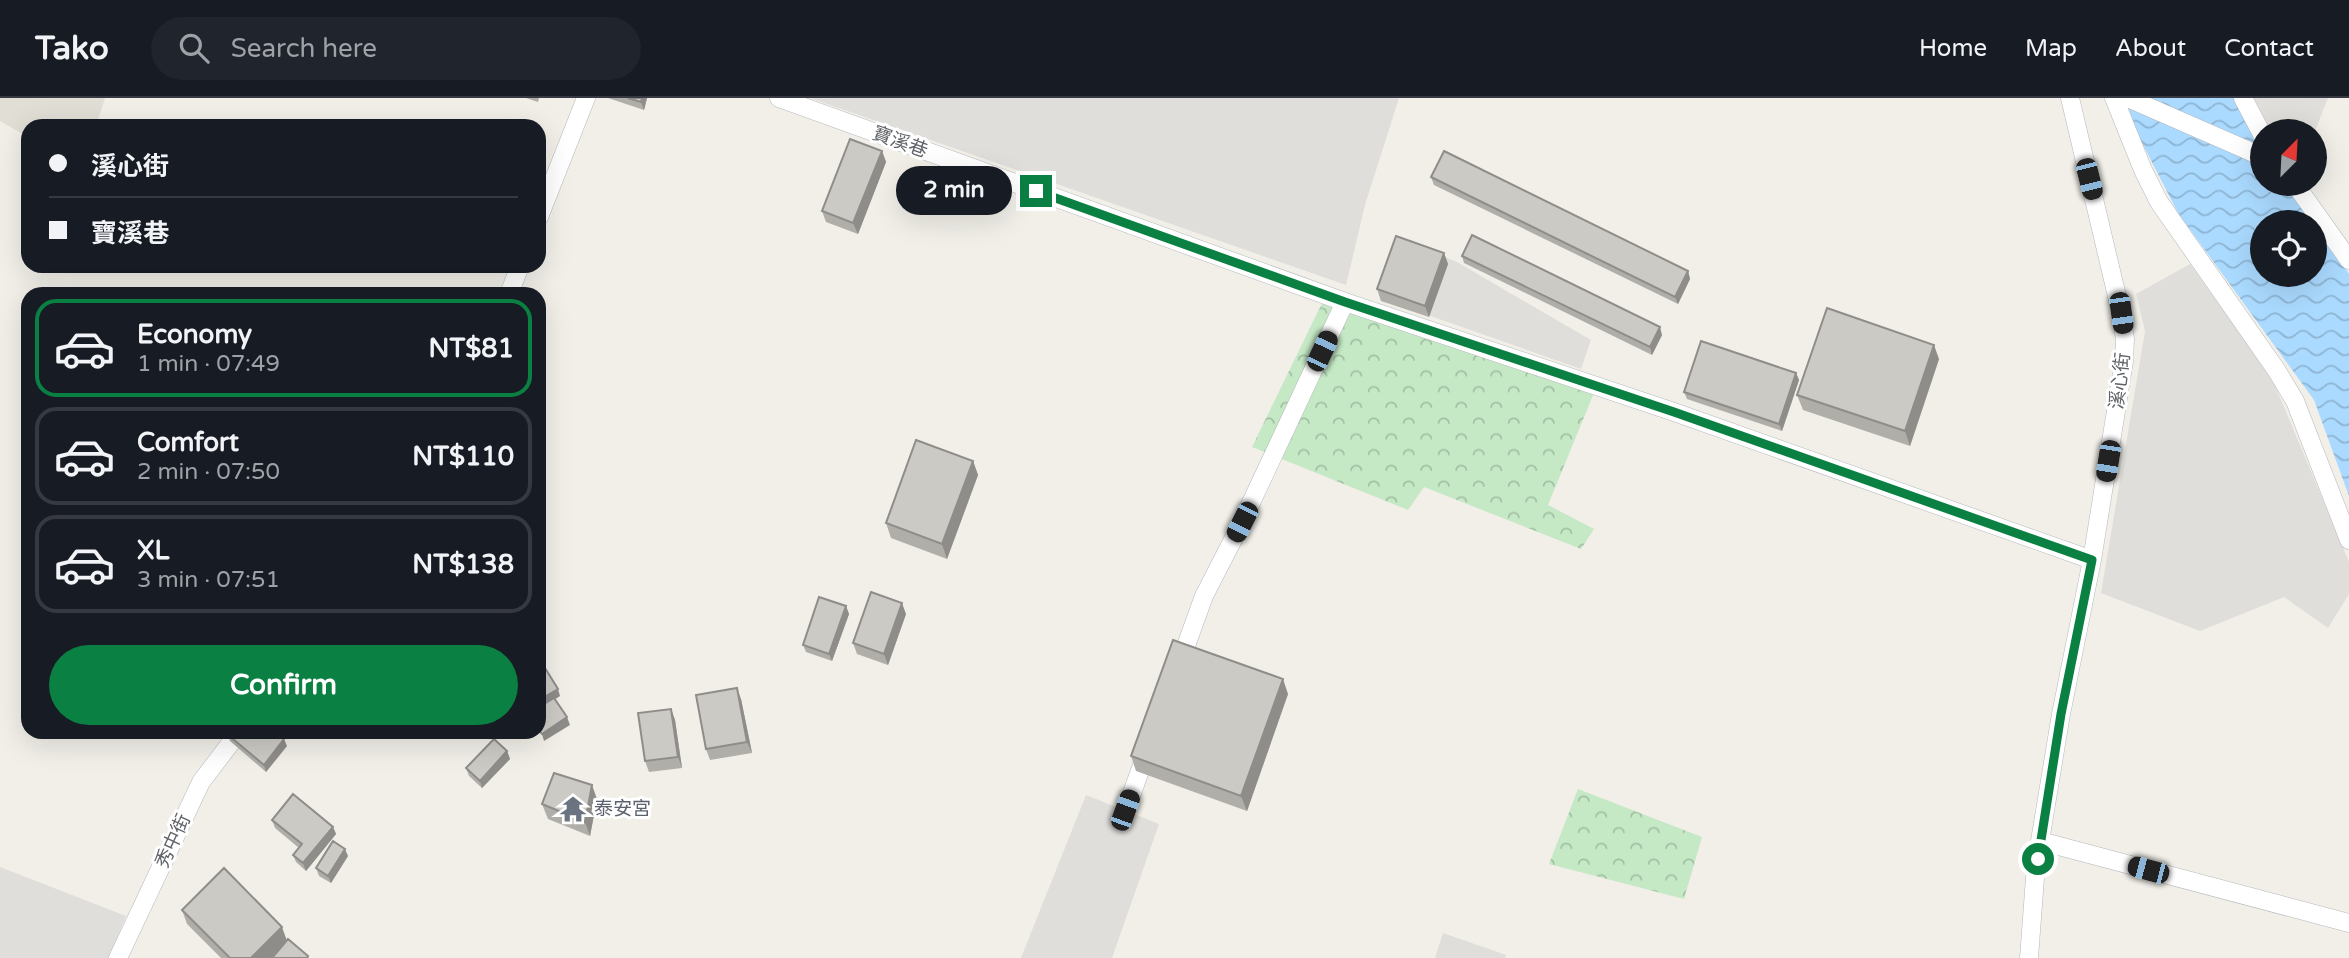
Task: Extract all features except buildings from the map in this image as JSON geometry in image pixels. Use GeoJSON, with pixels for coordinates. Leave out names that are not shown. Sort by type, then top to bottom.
{"type":"FeatureCollection","features":[{"type":"Feature","properties":{"kind":"street"},"geometry":{"type":"LineString","coordinates":[[546,199],[586,98]]}},
{"type":"Feature","properties":{"kind":"street","name":"寶溪巷"},"geometry":{"type":"LineString","coordinates":[[779,98],[1345,302],[1674,412],[2092,560]]}},
{"type":"Feature","properties":{"kind":"street","name":"溪心街"},"geometry":{"type":"LineString","coordinates":[[2029,958],[2040,841],[2061,714],[2092,560],[2124,361],[2125,340],[2121,313],[2070,98]]}},
{"type":"Feature","properties":{"kind":"street"},"geometry":{"type":"LineString","coordinates":[[2114,98],[2159,202],[2295,401],[2349,540]]}},
{"type":"Feature","properties":{"kind":"street"},"geometry":{"type":"LineString","coordinates":[[2128,98],[2250,151]]}},
{"type":"Feature","properties":{"kind":"street"},"geometry":{"type":"LineString","coordinates":[[2243,98],[2254,119]]}},
{"type":"Feature","properties":{"kind":"street"},"geometry":{"type":"LineString","coordinates":[[2304,196],[2349,260]]}},
{"type":"Feature","properties":{"kind":"street"},"geometry":{"type":"LineString","coordinates":[[1172,684],[1204,596],[1242,522],[1345,302]]}},
{"type":"Feature","properties":{"kind":"street"},"geometry":{"type":"LineString","coordinates":[[1125,810],[1153,734]]}},
{"type":"Feature","properties":{"kind":"street","name":"秀中街"},"geometry":{"type":"LineString","coordinates":[[118,958],[201,782],[234,739]]}},
{"type":"Feature","properties":{"kind":"street"},"geometry":{"type":"LineString","coordinates":[[2040,841],[2349,923]]}},
{"type":"Feature","properties":{"kind":"shaded area"},"geometry":{"type":"Polygon","coordinates":[[[0,98],[105,98],[98,119],[21,119],[21,133],[0,121],[0,98]]]}},
{"type":"Feature","properties":{"kind":"shaded area"},"geometry":{"type":"Polygon","coordinates":[[[810,98],[1399,98],[1365,205],[1346,285],[810,98]]]}},
{"type":"Feature","properties":{"kind":"shaded area"},"geometry":{"type":"Polygon","coordinates":[[[2254,98],[2328,98],[2320,119],[2265,119],[2254,98]]]}},
{"type":"Feature","properties":{"kind":"shaded area"},"geometry":{"type":"Polygon","coordinates":[[[1407,241],[1457,262],[1591,340],[1581,369],[1388,301],[1407,241]]]}},
{"type":"Feature","properties":{"kind":"shaded area"},"geometry":{"type":"Polygon","coordinates":[[[2190,264],[2271,376],[2349,562],[2349,594],[2328,628],[2284,597],[2200,631],[2101,593],[2145,331],[2136,294],[2190,264]]]}},
{"type":"Feature","properties":{"kind":"shaded area"},"geometry":{"type":"Polygon","coordinates":[[[1086,795],[1159,824],[1112,958],[1021,958],[1086,795]]]}},
{"type":"Feature","properties":{"kind":"shaded area"},"geometry":{"type":"Polygon","coordinates":[[[0,867],[126,916],[109,958],[0,958],[0,867]]]}},
{"type":"Feature","properties":{"kind":"shaded area"},"geometry":{"type":"Polygon","coordinates":[[[1443,933],[1506,955],[1505,958],[1435,958],[1443,933]]]}},
{"type":"Feature","properties":{"kind":"green space"},"geometry":{"type":"Polygon","coordinates":[[[1326,295],[1596,388],[1548,505],[1594,529],[1581,549],[1424,487],[1408,510],[1252,447],[1326,295]]]}},
{"type":"Feature","properties":{"kind":"green space"},"geometry":{"type":"Polygon","coordinates":[[[1578,789],[1702,837],[1684,899],[1549,864],[1578,789]]]}},
{"type":"Feature","properties":{"kind":"water"},"geometry":{"type":"Polygon","coordinates":[[[2119,98],[2242,98],[2255,119],[2250,119],[2250,196],[2301,196],[2310,210],[2250,210],[2250,287],[2327,287],[2327,238],[2349,274],[2349,496],[2314,400],[2178,213],[2119,98]]]}},
{"type":"Feature","properties":{"kind":"place","name":"泰安宮"},"geometry":{"type":"Point","coordinates":[573,809]}},
{"type":"Feature","properties":{"kind":"route"},"geometry":{"type":"LineString","coordinates":[[1036,191],[1345,302],[1674,412],[2092,560],[2061,714],[2038,859]]}}]}
